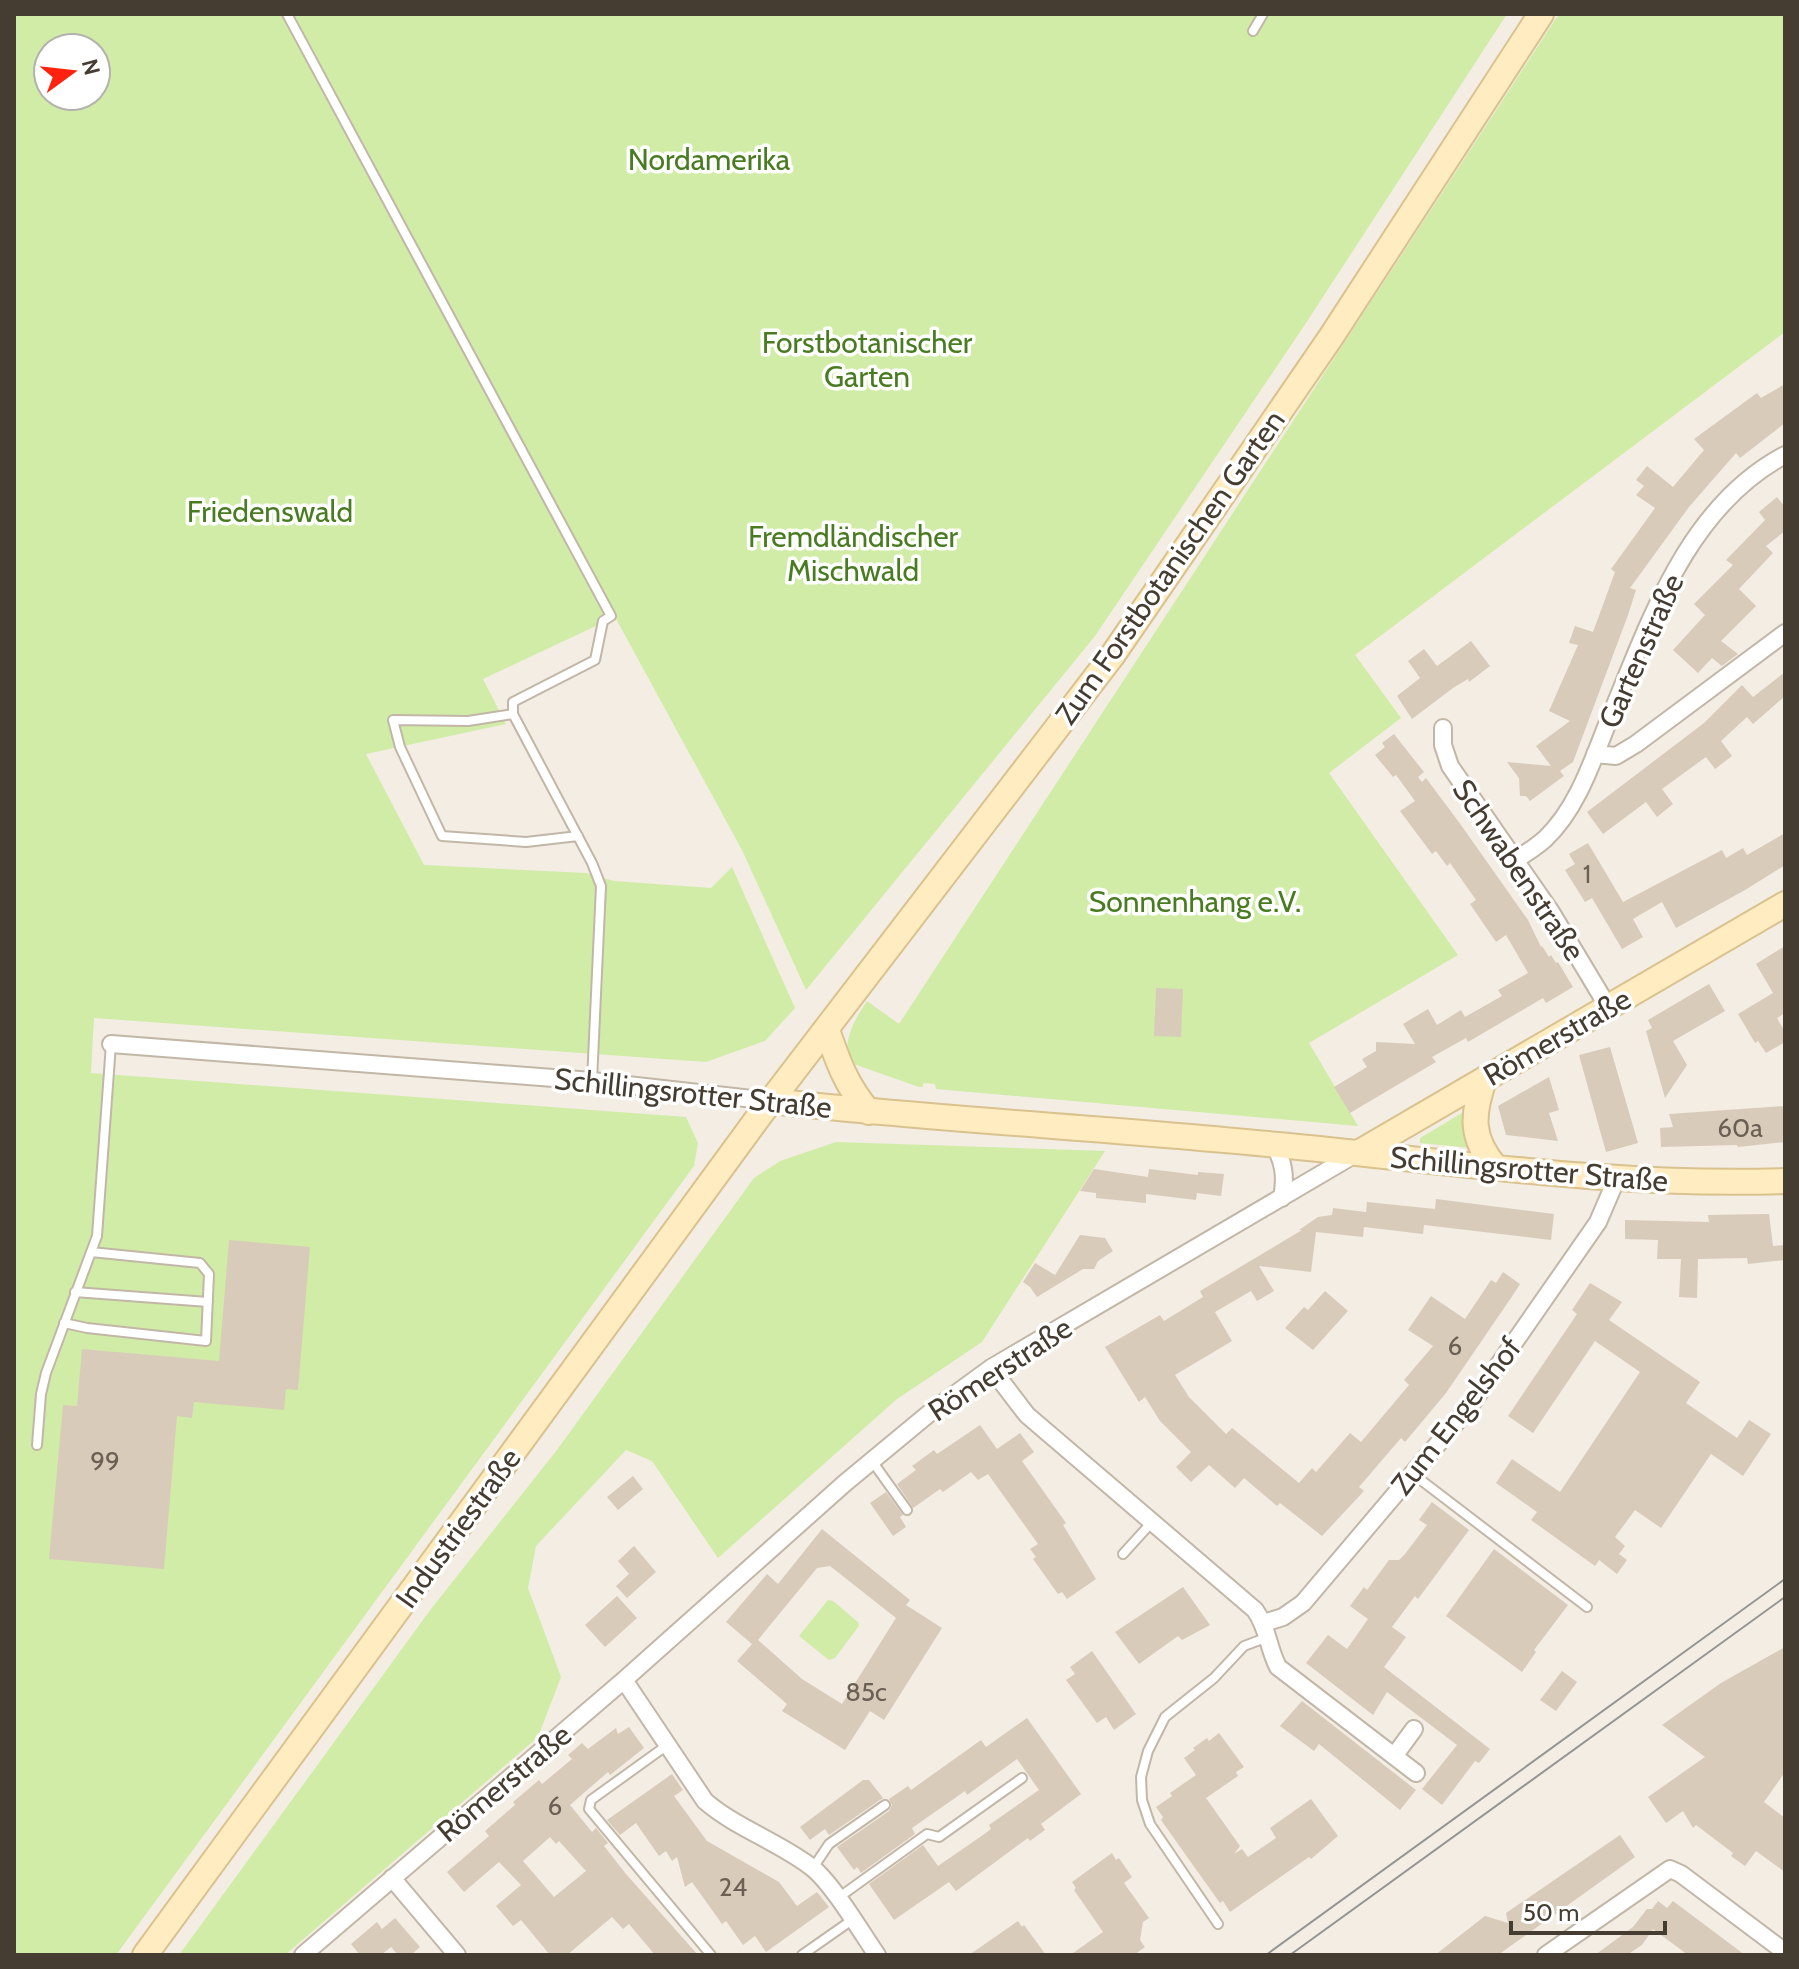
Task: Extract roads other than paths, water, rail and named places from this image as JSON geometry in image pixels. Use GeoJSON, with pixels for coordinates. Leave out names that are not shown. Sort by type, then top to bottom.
{"type":"FeatureCollection","features":[{"type":"Feature","properties":{"kind":"main road","name":"Zum Forstbotanischen Garten"},"geometry":{"type":"LineString","coordinates":[[771,1101],[1112,656],[1331,337],[1541,14]]}},
{"type":"Feature","properties":{"kind":"main road","name":"Römerstraße"},"geometry":{"type":"LineString","coordinates":[[1358,1153],[1785,904]]}},
{"type":"Feature","properties":{"kind":"main road"},"geometry":{"type":"LineString","coordinates":[[827,1030],[843,1075],[853,1094],[869,1112]]}},
{"type":"Feature","properties":{"kind":"main road"},"geometry":{"type":"LineString","coordinates":[[1484,1080],[1474,1110],[1475,1121],[1481,1147],[1496,1168]]}},
{"type":"Feature","properties":{"kind":"main road","name":"Schillingsrotter Straße"},"geometry":{"type":"LineString","coordinates":[[771,1101],[869,1112],[1274,1144],[1616,1180],[1709,1184],[1785,1181]]}},
{"type":"Feature","properties":{"kind":"main road","name":"Industriestraße"},"geometry":{"type":"LineString","coordinates":[[145,1955],[771,1101]]}},
{"type":"Feature","properties":{"kind":"street","name":"Gartenstraße"},"geometry":{"type":"LineString","coordinates":[[1515,860],[1544,840],[1563,818],[1595,754],[1658,601],[1687,551],[1726,500],[1749,479],[1785,455]]}},
{"type":"Feature","properties":{"kind":"street"},"geometry":{"type":"LineString","coordinates":[[1595,754],[1616,756],[1636,744],[1785,633]]}},
{"type":"Feature","properties":{"kind":"street","name":"Schwabenstraße"},"geometry":{"type":"LineString","coordinates":[[1443,728],[1443,745],[1450,766],[1551,912],[1608,1007]]}},
{"type":"Feature","properties":{"kind":"street","name":"Schillingsrotter Straße"},"geometry":{"type":"LineString","coordinates":[[111,1044],[592,1081],[771,1101]]}},
{"type":"Feature","properties":{"kind":"street"},"geometry":{"type":"LineString","coordinates":[[1274,1144],[1284,1167],[1282,1198]]}},
{"type":"Feature","properties":{"kind":"street","name":"Römerstraße"},"geometry":{"type":"LineString","coordinates":[[303,1955],[932,1411],[991,1368],[1358,1153]]}},
{"type":"Feature","properties":{"kind":"street","name":"Zum Engelshof"},"geometry":{"type":"LineString","coordinates":[[1266,1630],[1303,1603],[1470,1406],[1598,1222],[1616,1180]]}},
{"type":"Feature","properties":{"kind":"street"},"geometry":{"type":"LineString","coordinates":[[991,1368],[1027,1415],[1255,1610],[1266,1630],[1278,1667],[1416,1773]]}},
{"type":"Feature","properties":{"kind":"street"},"geometry":{"type":"LineString","coordinates":[[624,1680],[705,1801],[718,1812],[769,1839],[813,1868],[877,1955]]}},
{"type":"Feature","properties":{"kind":"street"},"geometry":{"type":"LineString","coordinates":[[1395,1755],[1414,1729]]}},
{"type":"Feature","properties":{"kind":"street"},"geometry":{"type":"LineString","coordinates":[[1546,1955],[1670,1869],[1785,1952]]}},
{"type":"Feature","properties":{"kind":"street"},"geometry":{"type":"LineString","coordinates":[[392,1878],[457,1955]]}},
{"type":"Feature","properties":{"kind":"lane"},"geometry":{"type":"LineString","coordinates":[[287,14],[611,616],[603,621],[595,660],[513,702],[513,714],[601,886],[592,1081]]}},
{"type":"Feature","properties":{"kind":"lane"},"geometry":{"type":"LineString","coordinates":[[1253,31],[1263,14]]}},
{"type":"Feature","properties":{"kind":"lane"},"geometry":{"type":"LineString","coordinates":[[513,714],[468,721],[393,720],[400,747],[442,836],[526,842],[578,836]]}},
{"type":"Feature","properties":{"kind":"lane"},"geometry":{"type":"LineString","coordinates":[[37,1445],[46,1373],[97,1236],[111,1044]]}},
{"type":"Feature","properties":{"kind":"lane"},"geometry":{"type":"LineString","coordinates":[[64,1323],[206,1341],[209,1274],[200,1263],[91,1252]]}},
{"type":"Feature","properties":{"kind":"lane"},"geometry":{"type":"LineString","coordinates":[[75,1292],[208,1302]]}},
{"type":"Feature","properties":{"kind":"lane"},"geometry":{"type":"LineString","coordinates":[[872,1461],[907,1510]]}},
{"type":"Feature","properties":{"kind":"lane"},"geometry":{"type":"LineString","coordinates":[[1412,1473],[1587,1607]]}},
{"type":"Feature","properties":{"kind":"lane"},"geometry":{"type":"LineString","coordinates":[[1123,1554],[1152,1522]]}},
{"type":"Feature","properties":{"kind":"lane"},"geometry":{"type":"LineString","coordinates":[[1218,1924],[1150,1824],[1142,1800],[1141,1777],[1148,1751],[1165,1717],[1214,1678],[1244,1646],[1266,1630]]}},
{"type":"Feature","properties":{"kind":"lane"},"geometry":{"type":"LineString","coordinates":[[666,1746],[591,1800],[589,1809],[711,1955]]}},
{"type":"Feature","properties":{"kind":"lane"},"geometry":{"type":"LineString","coordinates":[[837,1898],[928,1833],[939,1837],[1022,1778]]}},
{"type":"Feature","properties":{"kind":"lane"},"geometry":{"type":"LineString","coordinates":[[813,1868],[829,1844],[885,1805]]}},
{"type":"Feature","properties":{"kind":"lane"},"geometry":{"type":"LineString","coordinates":[[802,1955],[852,1920]]}},
{"type":"Feature","properties":{"kind":"tram line"},"geometry":{"type":"LineString","coordinates":[[1266,1955],[1785,1579]]}},
{"type":"Feature","properties":{"kind":"tram line"},"geometry":{"type":"LineString","coordinates":[[1290,1955],[1785,1597]]}},
{"type":"Feature","properties":{"kind":"park label","name":"Nordamerika"},"geometry":{"type":"Point","coordinates":[709,159]}},
{"type":"Feature","properties":{"kind":"park label","name":"Forstbotanischer Garten"},"geometry":{"type":"Point","coordinates":[867,359]}},
{"type":"Feature","properties":{"kind":"park label","name":"Friedenswald"},"geometry":{"type":"Point","coordinates":[270,511]}},
{"type":"Feature","properties":{"kind":"park label","name":"Fremdländischer Mischwald"},"geometry":{"type":"Point","coordinates":[853,553]}},
{"type":"Feature","properties":{"kind":"park label","name":"Sonnenhang e.V."},"geometry":{"type":"Point","coordinates":[1195,901]}}]}
